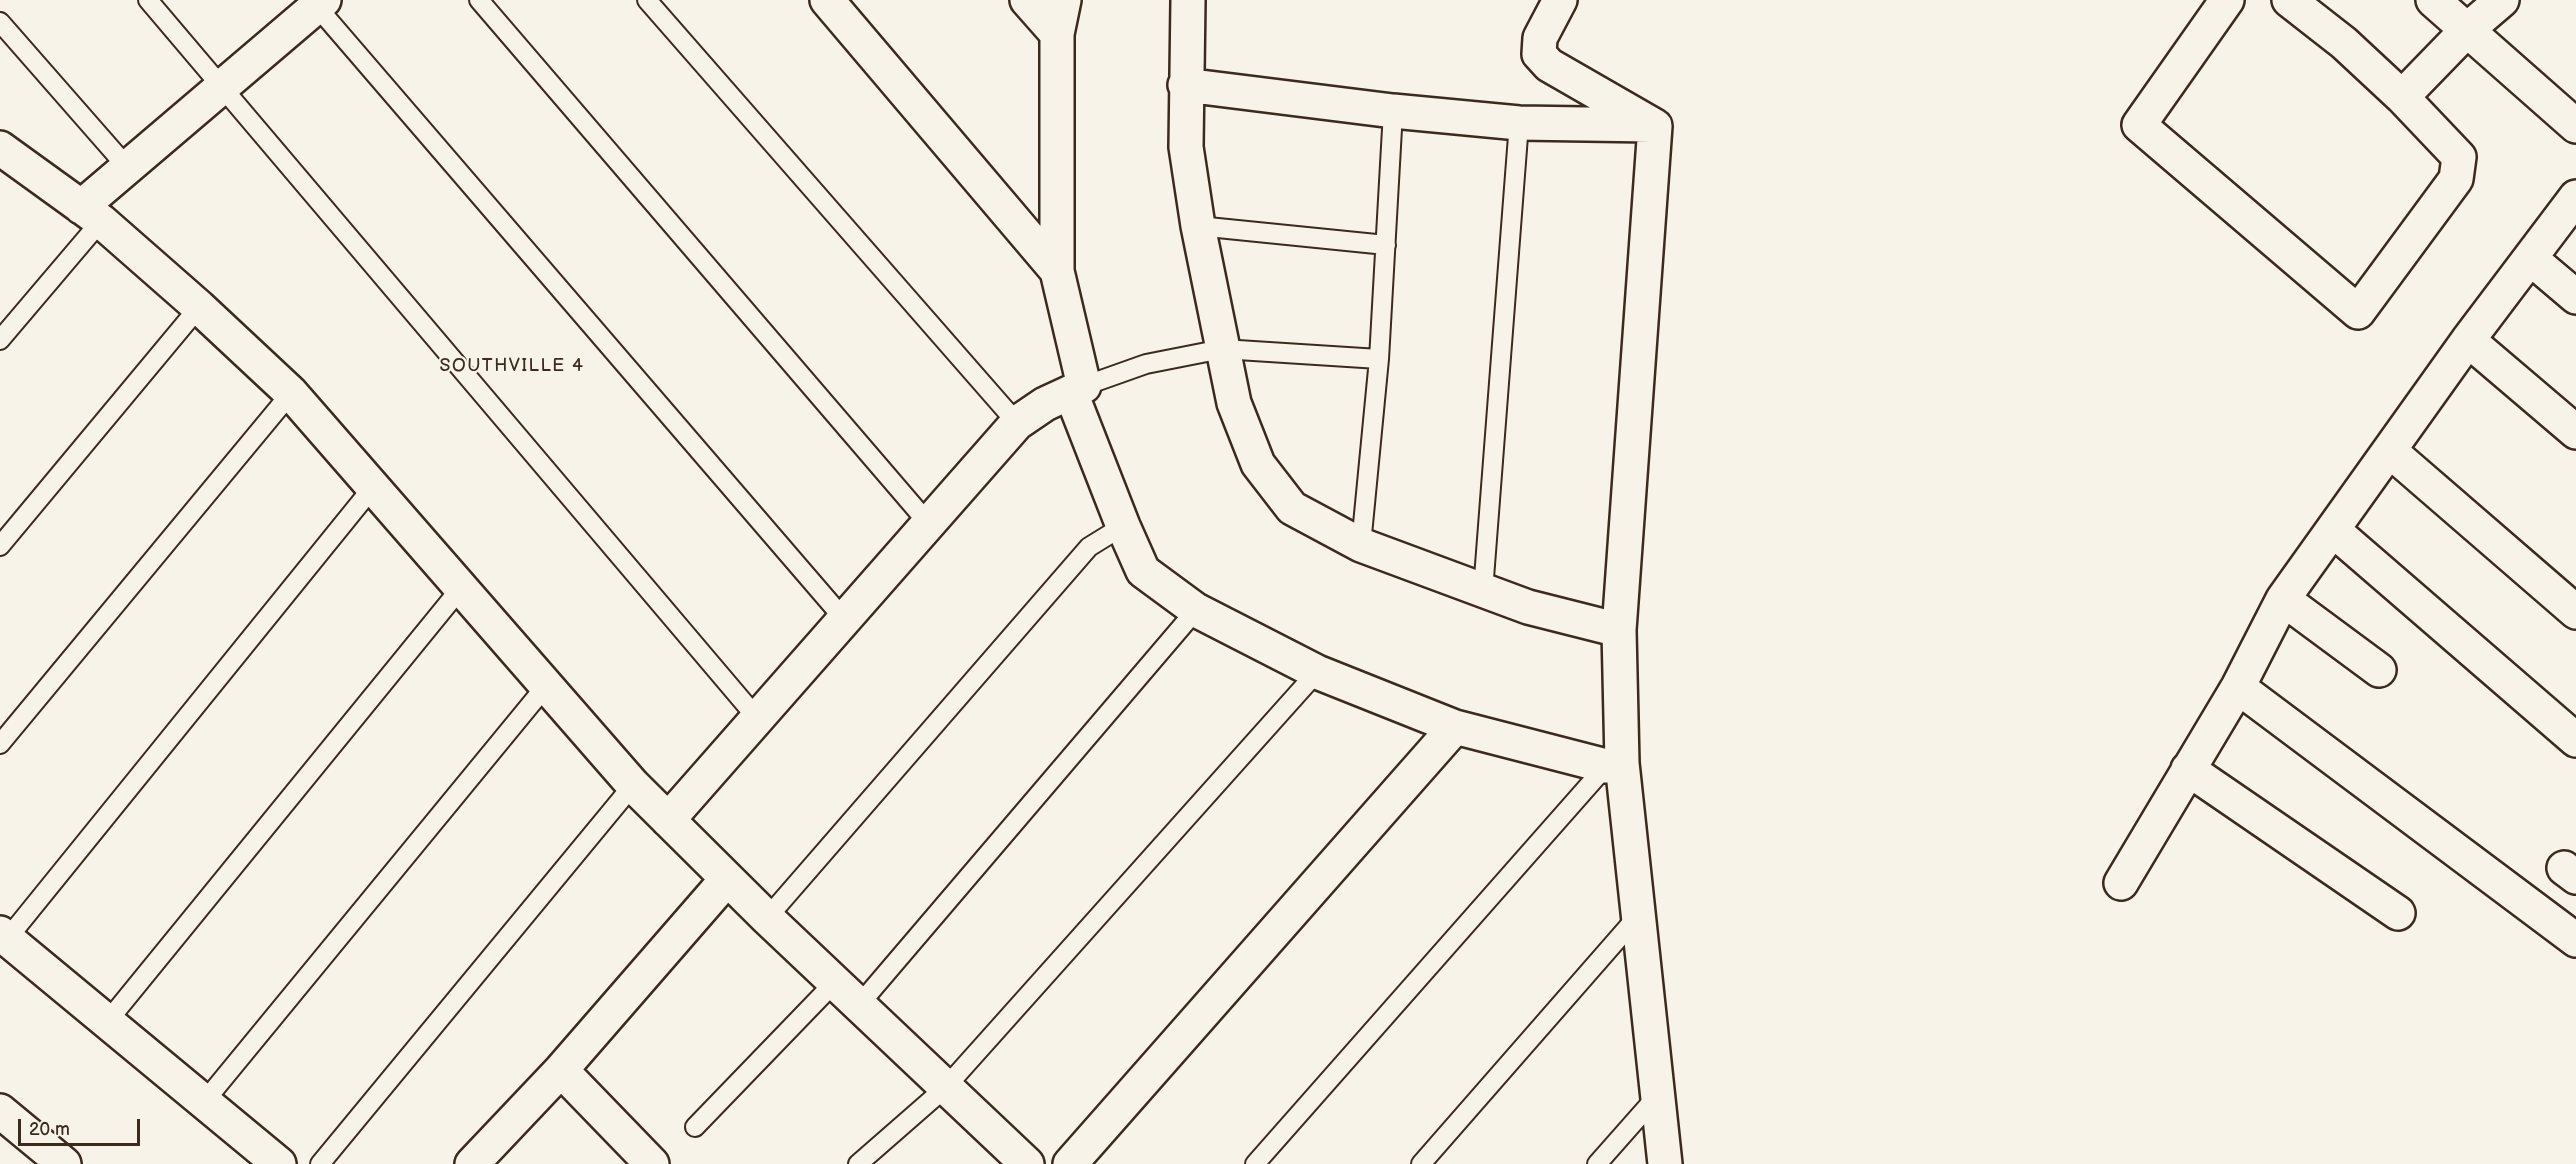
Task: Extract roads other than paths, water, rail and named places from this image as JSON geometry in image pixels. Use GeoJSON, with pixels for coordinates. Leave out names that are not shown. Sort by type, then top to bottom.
{"type":"FeatureCollection","features":[{"type":"Feature","properties":{"kind":"street"},"geometry":{"type":"LineString","coordinates":[[827,0],[1057,271]]}},
{"type":"Feature","properties":{"kind":"street"},"geometry":{"type":"LineString","coordinates":[[1027,0],[1057,34]]}},
{"type":"Feature","properties":{"kind":"street"},"geometry":{"type":"LineString","coordinates":[[1064,0],[1057,34],[1057,271],[1077,389],[1123,526],[1143,571],[1196,610],[1317,672],[1455,727],[1614,764]]}},
{"type":"Feature","properties":{"kind":"street"},"geometry":{"type":"LineString","coordinates":[[1188,0],[1185,85],[1186,147],[1198,226],[1234,403],[1258,465],[1292,508],[1361,545],[1528,608],[1619,630]]}},
{"type":"Feature","properties":{"kind":"street"},"geometry":{"type":"LineString","coordinates":[[1560,0],[1540,38],[1539,54],[1548,65],[1656,126]]}},
{"type":"Feature","properties":{"kind":"street"},"geometry":{"type":"LineString","coordinates":[[2228,0],[2139,125],[2358,312],[2456,179],[2459,157],[2402,97],[2344,44],[2289,0]]}},
{"type":"Feature","properties":{"kind":"street"},"geometry":{"type":"LineString","coordinates":[[2433,0],[2576,126]]}},
{"type":"Feature","properties":{"kind":"street"},"geometry":{"type":"LineString","coordinates":[[2402,97],[2467,30],[2502,0]]}},
{"type":"Feature","properties":{"kind":"street"},"geometry":{"type":"LineString","coordinates":[[91,214],[127,166],[223,87],[317,2]]}},
{"type":"Feature","properties":{"kind":"street"},"geometry":{"type":"LineString","coordinates":[[1185,85],[1393,111],[1519,123],[1656,126]]}},
{"type":"Feature","properties":{"kind":"street"},"geometry":{"type":"LineString","coordinates":[[1656,126],[1619,630],[1614,764],[1637,917],[1665,1164]]}},
{"type":"Feature","properties":{"kind":"street"},"geometry":{"type":"LineString","coordinates":[[0,148],[91,214],[199,307],[291,393],[545,687],[633,785],[767,918],[1027,1164]]}},
{"type":"Feature","properties":{"kind":"street"},"geometry":{"type":"LineString","coordinates":[[2121,883],[2238,687],[2283,599],[2468,340],[2576,197]]}},
{"type":"Feature","properties":{"kind":"street"},"geometry":{"type":"LineString","coordinates":[[2530,258],[2576,297]]}},
{"type":"Feature","properties":{"kind":"street"},"geometry":{"type":"LineString","coordinates":[[2468,340],[2576,432]]}},
{"type":"Feature","properties":{"kind":"street"},"geometry":{"type":"LineString","coordinates":[[668,820],[1017,423],[1045,404],[1077,389]]}},
{"type":"Feature","properties":{"kind":"street"},"geometry":{"type":"LineString","coordinates":[[2390,451],[2576,612]]}},
{"type":"Feature","properties":{"kind":"street"},"geometry":{"type":"LineString","coordinates":[[2333,530],[2576,740]]}},
{"type":"Feature","properties":{"kind":"street"},"geometry":{"type":"LineString","coordinates":[[2283,599],[2379,670]]}},
{"type":"Feature","properties":{"kind":"street"},"geometry":{"type":"LineString","coordinates":[[2238,687],[2576,940]]}},
{"type":"Feature","properties":{"kind":"street"},"geometry":{"type":"LineString","coordinates":[[1070,1164],[1455,727]]}},
{"type":"Feature","properties":{"kind":"street"},"geometry":{"type":"LineString","coordinates":[[2188,769],[2398,912]]}},
{"type":"Feature","properties":{"kind":"street"},"geometry":{"type":"LineString","coordinates":[[472,1164],[561,1070],[727,879]]}},
{"type":"Feature","properties":{"kind":"street"},"geometry":{"type":"LineString","coordinates":[[3,936],[279,1164]]}},
{"type":"Feature","properties":{"kind":"street"},"geometry":{"type":"LineString","coordinates":[[561,1070],[652,1164]]}},
{"type":"Feature","properties":{"kind":"street"},"geometry":{"type":"LineString","coordinates":[[0,1111],[64,1164]]}},
{"type":"Feature","properties":{"kind":"lane"},"geometry":{"type":"LineString","coordinates":[[148,0],[757,718]]}},
{"type":"Feature","properties":{"kind":"lane"},"geometry":{"type":"LineString","coordinates":[[479,0],[928,523]]}},
{"type":"Feature","properties":{"kind":"lane"},"geometry":{"type":"LineString","coordinates":[[647,0],[1017,423]]}},
{"type":"Feature","properties":{"kind":"lane"},"geometry":{"type":"LineString","coordinates":[[317,2],[844,619]]}},
{"type":"Feature","properties":{"kind":"lane"},"geometry":{"type":"LineString","coordinates":[[0,22],[127,166]]}},
{"type":"Feature","properties":{"kind":"lane"},"geometry":{"type":"LineString","coordinates":[[1361,545],[1379,359],[1393,111]]}},
{"type":"Feature","properties":{"kind":"lane"},"geometry":{"type":"LineString","coordinates":[[1484,591],[1519,123]]}},
{"type":"Feature","properties":{"kind":"lane"},"geometry":{"type":"LineString","coordinates":[[0,340],[91,214]]}},
{"type":"Feature","properties":{"kind":"lane"},"geometry":{"type":"LineString","coordinates":[[1198,226],[1386,245]]}},
{"type":"Feature","properties":{"kind":"lane"},"geometry":{"type":"LineString","coordinates":[[0,546],[199,307]]}},
{"type":"Feature","properties":{"kind":"lane"},"geometry":{"type":"LineString","coordinates":[[1077,389],[1146,364],[1222,349],[1379,359]]}},
{"type":"Feature","properties":{"kind":"lane"},"geometry":{"type":"LineString","coordinates":[[0,744],[291,393]]}},
{"type":"Feature","properties":{"kind":"lane"},"geometry":{"type":"LineString","coordinates":[[3,936],[372,487]]}},
{"type":"Feature","properties":{"kind":"lane"},"geometry":{"type":"LineString","coordinates":[[767,918],[1089,547],[1123,526]]}},
{"type":"Feature","properties":{"kind":"lane"},"geometry":{"type":"LineString","coordinates":[[107,1022],[460,589]]}},
{"type":"Feature","properties":{"kind":"lane"},"geometry":{"type":"LineString","coordinates":[[859,1005],[1196,610]]}},
{"type":"Feature","properties":{"kind":"lane"},"geometry":{"type":"LineString","coordinates":[[858,1164],[945,1088],[1317,672]]}},
{"type":"Feature","properties":{"kind":"lane"},"geometry":{"type":"LineString","coordinates":[[204,1102],[545,687]]}},
{"type":"Feature","properties":{"kind":"lane"},"geometry":{"type":"LineString","coordinates":[[1255,1164],[1614,764]]}},
{"type":"Feature","properties":{"kind":"lane"},"geometry":{"type":"LineString","coordinates":[[320,1164],[633,785]]}},
{"type":"Feature","properties":{"kind":"lane"},"geometry":{"type":"LineString","coordinates":[[1421,1164],[1637,917]]}},
{"type":"Feature","properties":{"kind":"lane"},"geometry":{"type":"LineString","coordinates":[[695,1127],[835,982]]}},
{"type":"Feature","properties":{"kind":"lane"},"geometry":{"type":"LineString","coordinates":[[1597,1164],[1658,1095]]}},
{"type":"Feature","properties":{"kind":"district","name":"SOUTHVILLE 4"},"geometry":{"type":"Point","coordinates":[512,366]}}]}
